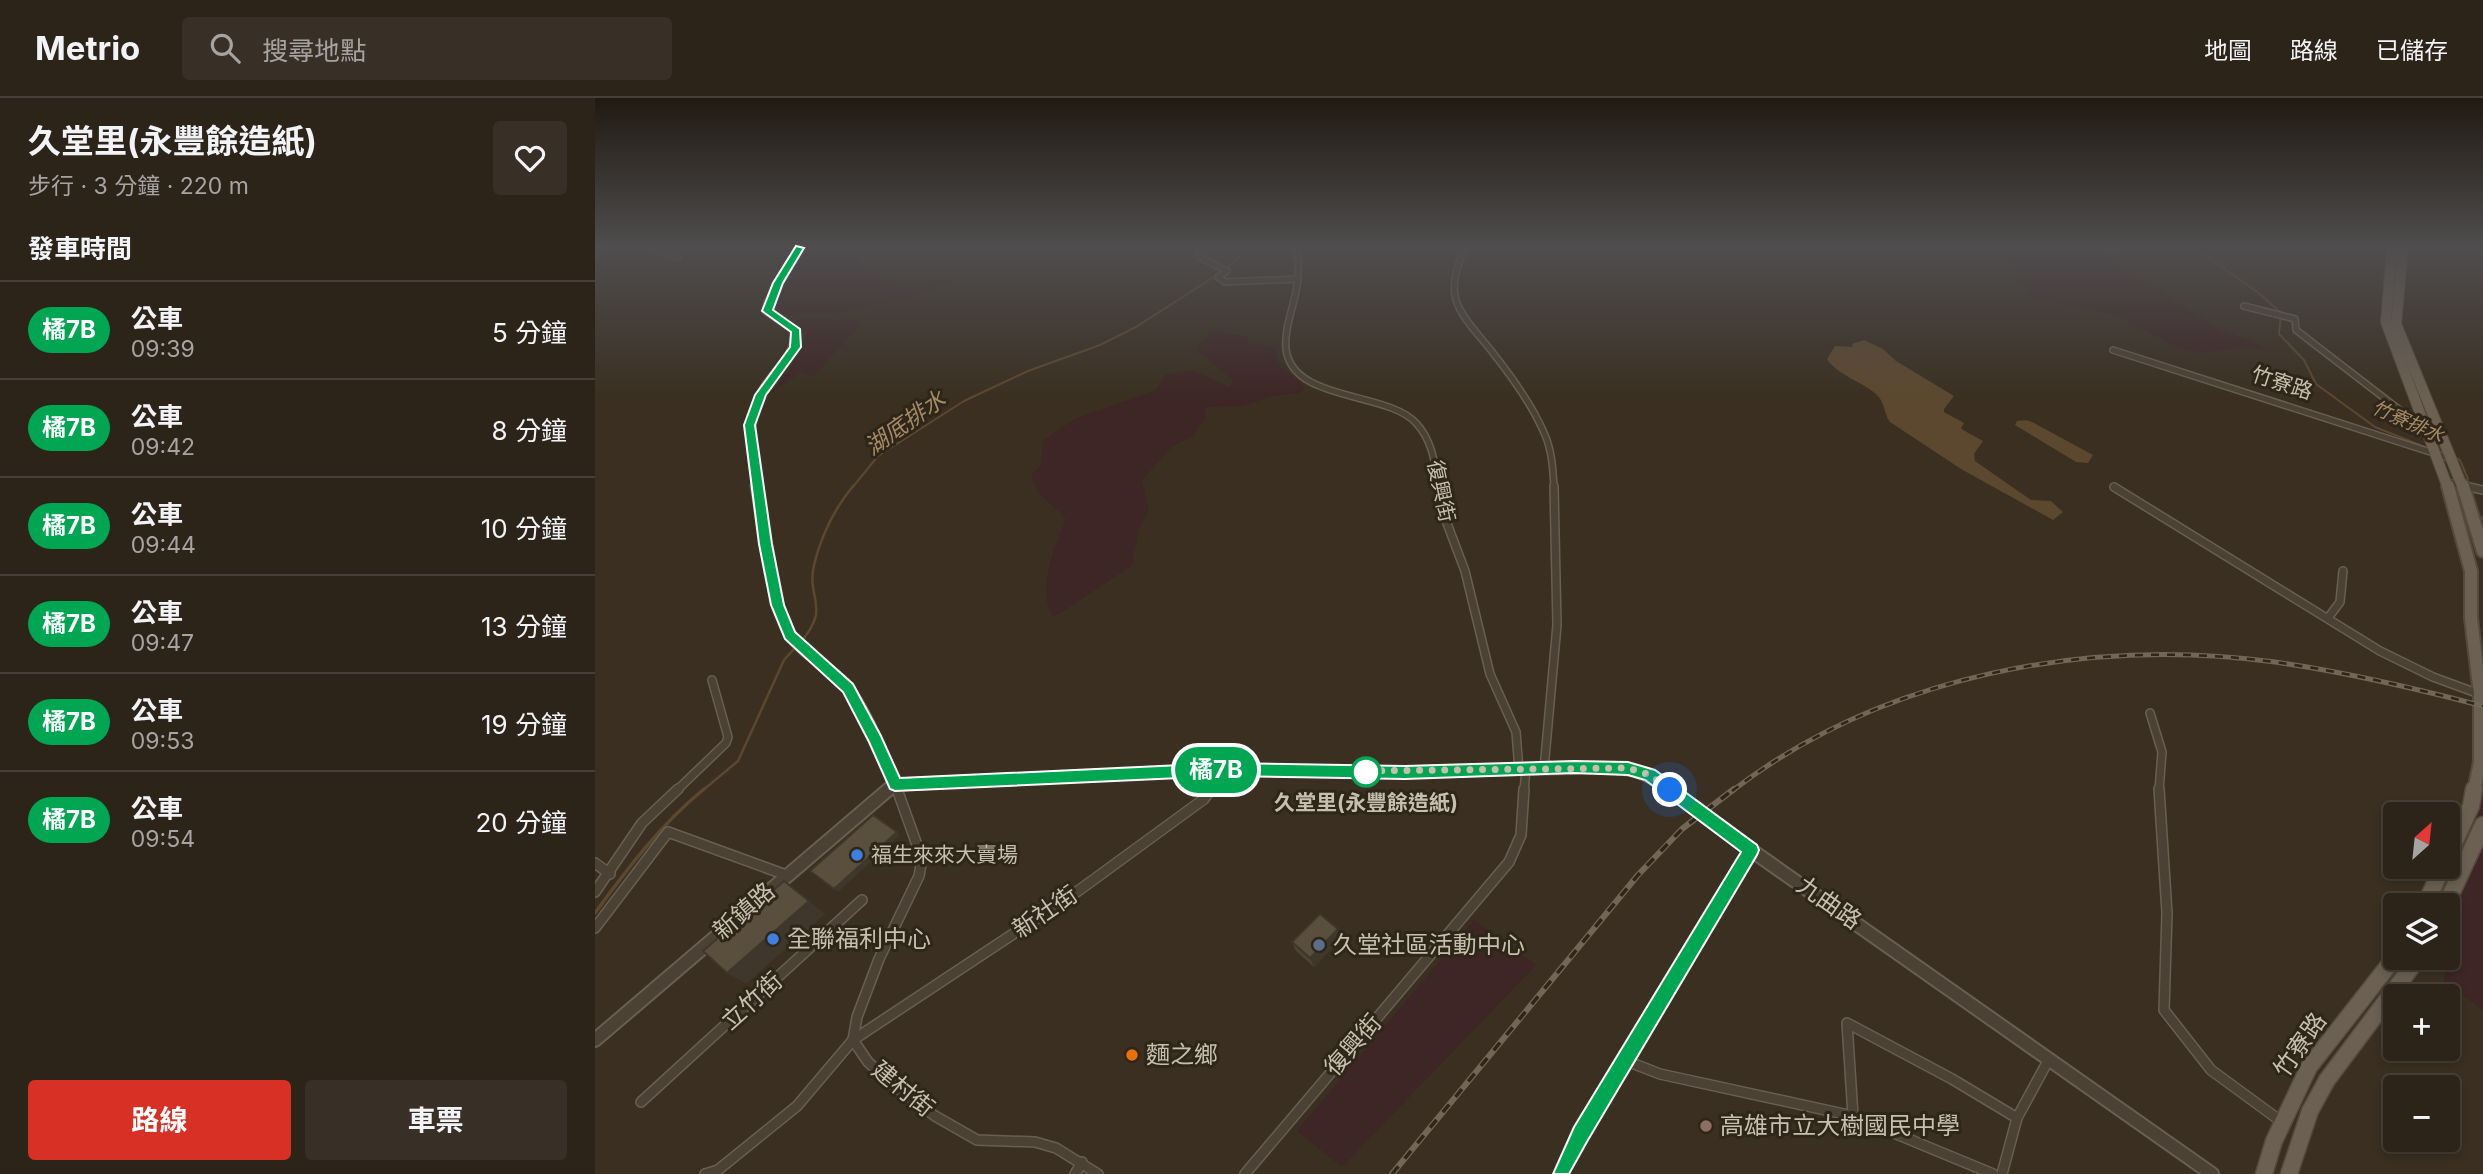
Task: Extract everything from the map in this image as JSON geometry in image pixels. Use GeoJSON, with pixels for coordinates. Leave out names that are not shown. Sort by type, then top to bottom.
{"type":"FeatureCollection","features":[{"type":"Feature","properties":{"kind":"main road","name":"竹寮路"},"geometry":{"type":"LineString","coordinates":[[2388,298],[2386,322],[2427,431],[2462,484],[2483,551]]}},
{"type":"Feature","properties":{"kind":"main road","name":"竹寮路"},"geometry":{"type":"LineString","coordinates":[[2397,298],[2396,324],[2442,433],[2447,482],[2471,571],[2471,618],[2481,694],[2477,782],[2471,806],[2461,828]]}},
{"type":"Feature","properties":{"kind":"main road"},"geometry":{"type":"LineString","coordinates":[[2451,893],[2483,824]]}},
{"type":"Feature","properties":{"kind":"main road","name":"竹寮路"},"geometry":{"type":"LineString","coordinates":[[2264,1174],[2282,1122],[2309,1067],[2385,970]]}},
{"type":"Feature","properties":{"kind":"main road","name":"竹寮路"},"geometry":{"type":"LineString","coordinates":[[2289,1174],[2310,1111],[2335,1069],[2409,970]]}},
{"type":"Feature","properties":{"kind":"main road"},"geometry":{"type":"LineString","coordinates":[[2319,1054],[2335,1069]]}},
{"type":"Feature","properties":{"kind":"street"},"geometry":{"type":"LineString","coordinates":[[705,1174],[718,1170],[797,1106],[853,1040],[857,1017],[879,959],[919,876],[922,859],[876,740],[848,688],[793,640],[778,605],[758,500],[750,425],[761,395],[795,347],[796,331],[767,311],[771,298]]}},
{"type":"Feature","properties":{"kind":"street","name":"復興街"},"geometry":{"type":"LineString","coordinates":[[1245,1174],[1509,862],[1521,835],[1522,769],[1517,732],[1490,674],[1465,571],[1445,518],[1432,447],[1416,422],[1399,411],[1332,391],[1310,382],[1292,368],[1286,350],[1294,298]]}},
{"type":"Feature","properties":{"kind":"street"},"geometry":{"type":"LineString","coordinates":[[1456,298],[1470,324],[1505,368],[1528,406],[1545,435],[1552,462],[1556,513],[1557,625],[1544,769]]}},
{"type":"Feature","properties":{"kind":"street","name":"竹寮路"},"geometry":{"type":"LineString","coordinates":[[2244,306],[2295,319],[2296,330],[2427,431]]}},
{"type":"Feature","properties":{"kind":"street","name":"竹寮路"},"geometry":{"type":"LineString","coordinates":[[2113,350],[2443,454]]}},
{"type":"Feature","properties":{"kind":"street"},"geometry":{"type":"LineString","coordinates":[[2427,431],[2442,433]]}},
{"type":"Feature","properties":{"kind":"street"},"geometry":{"type":"LineString","coordinates":[[2447,482],[2483,490]]}},
{"type":"Feature","properties":{"kind":"street"},"geometry":{"type":"LineString","coordinates":[[2115,487],[2410,667],[2481,694]]}},
{"type":"Feature","properties":{"kind":"street"},"geometry":{"type":"LineString","coordinates":[[2328,618],[2340,601],[2343,571]]}},
{"type":"Feature","properties":{"kind":"street"},"geometry":{"type":"LineString","coordinates":[[595,892],[610,874],[642,823],[726,743],[728,737],[712,680]]}},
{"type":"Feature","properties":{"kind":"street"},"geometry":{"type":"LineString","coordinates":[[2150,713],[2162,752],[2159,793],[2167,913],[2164,1010],[2211,1070],[2282,1122]]}},
{"type":"Feature","properties":{"kind":"street","name":"九曲路"},"geometry":{"type":"LineString","coordinates":[[895,784],[1224,770],[1405,772],[1628,768],[1650,775],[1751,850],[1934,976],[2212,1174]]}},
{"type":"Feature","properties":{"kind":"street","name":"新社街"},"geometry":{"type":"LineString","coordinates":[[853,1040],[1078,891],[1204,799],[1224,770]]}},
{"type":"Feature","properties":{"kind":"street","name":"新鎮路"},"geometry":{"type":"LineString","coordinates":[[595,1041],[895,784]]}},
{"type":"Feature","properties":{"kind":"street"},"geometry":{"type":"LineString","coordinates":[[595,928],[668,832],[786,875]]}},
{"type":"Feature","properties":{"kind":"street"},"geometry":{"type":"LineString","coordinates":[[1563,1174],[1581,1134],[1751,850]]}},
{"type":"Feature","properties":{"kind":"street"},"geometry":{"type":"LineString","coordinates":[[595,863],[610,874]]}},
{"type":"Feature","properties":{"kind":"street","name":"立竹街"},"geometry":{"type":"LineString","coordinates":[[642,1102],[862,900]]}},
{"type":"Feature","properties":{"kind":"street"},"geometry":{"type":"LineString","coordinates":[[1853,1116],[1847,1023],[1952,1079],[2017,1118]]}},
{"type":"Feature","properties":{"kind":"street","name":"建村街"},"geometry":{"type":"LineString","coordinates":[[853,1040],[868,1062],[893,1085],[936,1116],[978,1140],[1035,1142],[1056,1148],[1098,1174]]}},
{"type":"Feature","properties":{"kind":"street"},"geometry":{"type":"LineString","coordinates":[[2002,1174],[2017,1118],[2050,1059]]}},
{"type":"Feature","properties":{"kind":"street"},"geometry":{"type":"LineString","coordinates":[[1624,1060],[1660,1074],[1853,1116],[1993,1174]]}},
{"type":"Feature","properties":{"kind":"street"},"geometry":{"type":"LineString","coordinates":[[1075,1174],[1082,1162]]}},
{"type":"Feature","properties":{"kind":"shaded area"},"geometry":{"type":"Polygon","coordinates":[[[779,298],[902,298],[841,313],[806,312],[789,316],[780,312],[776,304],[779,298]]]}},
{"type":"Feature","properties":{"kind":"shaded area"},"geometry":{"type":"Polygon","coordinates":[[[2039,298],[2170,298],[2217,328],[2263,346],[2263,350],[2243,347],[2200,353],[2179,348],[2119,316],[2039,298]]]}},
{"type":"Feature","properties":{"kind":"shaded area"},"geometry":{"type":"Polygon","coordinates":[[[804,318],[863,322],[814,376],[800,372],[772,393],[797,357],[806,333],[796,321],[804,318]]]}},
{"type":"Feature","properties":{"kind":"shaded area"},"geometry":{"type":"Polygon","coordinates":[[[1212,331],[1246,336],[1250,345],[1272,346],[1277,352],[1276,361],[1305,387],[1300,393],[1273,396],[1241,406],[1205,407],[1206,417],[1193,436],[1171,447],[1142,480],[1149,510],[1140,527],[1131,566],[1052,616],[1046,592],[1047,580],[1066,519],[1036,488],[1032,474],[1040,466],[1044,440],[1075,419],[1156,390],[1165,375],[1192,371],[1229,388],[1234,381],[1198,351],[1200,344],[1212,331]]]}},
{"type":"Feature","properties":{"kind":"shaded area"},"geometry":{"type":"Polygon","coordinates":[[[1864,340],[1883,349],[1896,361],[1954,396],[1944,412],[1964,423],[1961,428],[1963,430],[1983,441],[1974,454],[1975,461],[2031,500],[2051,501],[2063,512],[2053,520],[1961,469],[1890,422],[1876,394],[1836,369],[1827,359],[1835,346],[1853,347],[1852,344],[1864,340]]]}},
{"type":"Feature","properties":{"kind":"shaded area"},"geometry":{"type":"Polygon","coordinates":[[[2026,420],[2093,455],[2088,463],[2076,462],[2015,425],[2017,421],[2026,420]]]}},
{"type":"Feature","properties":{"kind":"shaded area"},"geometry":{"type":"Polygon","coordinates":[[[2483,765],[2483,1010],[2460,993],[2460,984],[2444,982],[2446,970],[2460,970],[2460,893],[2483,765]]]}},
{"type":"Feature","properties":{"kind":"shaded area"},"geometry":{"type":"Polygon","coordinates":[[[1474,920],[1536,965],[1342,1167],[1297,1131],[1474,920]]]}},
{"type":"Feature","properties":{"kind":"building","name":"福生來來大賣場"},"geometry":{"type":"Polygon","coordinates":[[[873,815],[897,832],[834,889],[810,871],[873,815]]]}},
{"type":"Feature","properties":{"kind":"building"},"geometry":{"type":"Polygon","coordinates":[[[784,881],[809,901],[727,973],[703,951],[784,881]]]}},
{"type":"Feature","properties":{"kind":"building"},"geometry":{"type":"Polygon","coordinates":[[[1320,914],[1338,929],[1310,958],[1292,942],[1320,914]]]}},
{"type":"Feature","properties":{"kind":"waterway","name":"湖底排水"},"geometry":{"type":"LineString","coordinates":[[852,488],[878,456],[964,401],[1028,371],[1100,345],[1136,327],[1181,298]]}},
{"type":"Feature","properties":{"kind":"waterway","name":"竹寮排水"},"geometry":{"type":"LineString","coordinates":[[2265,298],[2281,313],[2279,334],[2304,360],[2316,384],[2375,427],[2430,449]]}},
{"type":"Feature","properties":{"kind":"waterway","name":"竹寮排水"},"geometry":{"type":"LineString","coordinates":[[2453,456],[2460,460],[2468,479]]}},
{"type":"Feature","properties":{"kind":"waterway","name":"湖底排水"},"geometry":{"type":"LineString","coordinates":[[800,643],[815,620],[816,603],[812,577],[821,544],[835,513],[853,486]]}},
{"type":"Feature","properties":{"kind":"waterway","name":"湖底排水"},"geometry":{"type":"LineString","coordinates":[[702,791],[738,761],[784,660],[795,648]]}},
{"type":"Feature","properties":{"kind":"waterway","name":"湖底排水"},"geometry":{"type":"LineString","coordinates":[[595,913],[659,832],[704,789]]}},
{"type":"Feature","properties":{"kind":"railway"},"geometry":{"type":"LineString","coordinates":[[1732,791],[1791,751],[1854,718],[1921,693],[1990,674],[2061,661],[2133,655],[2204,656],[2275,662],[2380,681],[2483,706]]}},
{"type":"Feature","properties":{"kind":"railway"},"geometry":{"type":"LineString","coordinates":[[1392,1174],[1638,875],[1682,829],[1734,789]]}},
{"type":"Feature","properties":{"kind":"bus line","name":"橘7B"},"geometry":{"type":"LineString","coordinates":[[770,298],[767,311],[790,324],[796,331],[795,347],[761,395],[750,425],[765,544],[778,605],[793,640],[806,648],[848,688],[876,740],[895,784],[1224,770],[1405,772],[1628,768],[1650,775],[1751,850],[1581,1134],[1563,1174]]}},
{"type":"Feature","properties":{"kind":"place","name":"久堂里(永豐餘造紙)"},"geometry":{"type":"Point","coordinates":[1366,772]}},
{"type":"Feature","properties":{"kind":"place","name":"福生來來大賣場"},"geometry":{"type":"Point","coordinates":[857,855]}},
{"type":"Feature","properties":{"kind":"place","name":"全聯福利中心"},"geometry":{"type":"Point","coordinates":[773,939]}},
{"type":"Feature","properties":{"kind":"place","name":"久堂社區活動中心"},"geometry":{"type":"Point","coordinates":[1319,945]}},
{"type":"Feature","properties":{"kind":"place","name":"麵之鄉"},"geometry":{"type":"Point","coordinates":[1132,1055]}},
{"type":"Feature","properties":{"kind":"place","name":"高雄市立大樹國民中學"},"geometry":{"type":"Point","coordinates":[1706,1126]}},
{"type":"Feature","properties":{"kind":"route"},"geometry":{"type":"LineString","coordinates":[[1366,772],[1355,771],[1628,768],[1650,775],[1670,790]]}}]}
